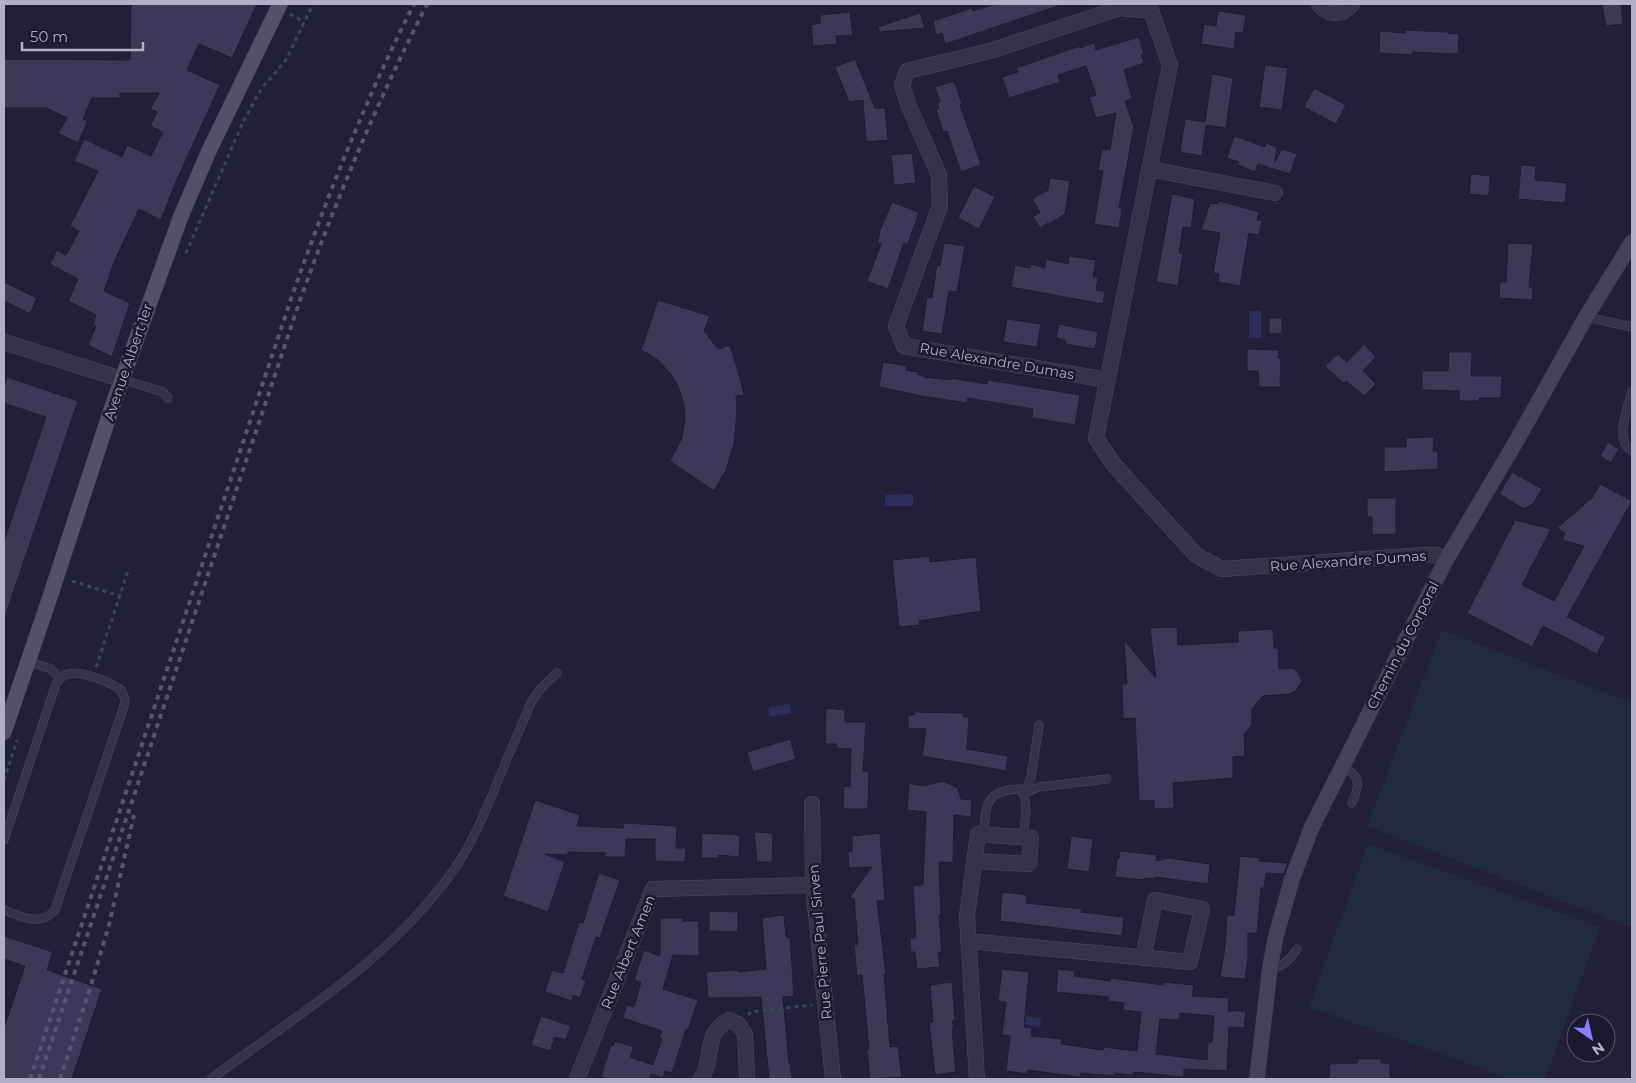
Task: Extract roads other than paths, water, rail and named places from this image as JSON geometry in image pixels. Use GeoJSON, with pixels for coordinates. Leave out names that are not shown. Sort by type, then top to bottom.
{"type":"FeatureCollection","features":[{"type":"Feature","properties":{"kind":"main road","name":"Avenue Albert 1er"},"geometry":{"type":"LineString","coordinates":[[4,732],[121,379],[181,216],[200,171],[285,9]]}},
{"type":"Feature","properties":{"kind":"street"},"geometry":{"type":"LineString","coordinates":[[1319,4],[1326,11],[1338,13],[1344,11],[1352,4]]}},
{"type":"Feature","properties":{"kind":"street","name":"Rue Alexandre Dumas"},"geometry":{"type":"LineString","coordinates":[[1108,380],[904,346],[896,326],[940,206],[939,175],[908,104],[902,85],[907,71],[990,51],[1120,8],[1151,11],[1170,65],[1108,380],[1096,438],[1114,465],[1196,555],[1222,569],[1424,555],[1436,555],[1446,560]]}},
{"type":"Feature","properties":{"kind":"street"},"geometry":{"type":"LineString","coordinates":[[1149,169],[1275,193]]}},
{"type":"Feature","properties":{"kind":"street","name":"Chemin du Corporal"},"geometry":{"type":"LineString","coordinates":[[1257,1079],[1270,967],[1283,908],[1299,860],[1321,808],[1446,560],[1517,440],[1586,317],[1632,242]]}},
{"type":"Feature","properties":{"kind":"street"},"geometry":{"type":"LineString","coordinates":[[4,342],[121,379]]}},
{"type":"Feature","properties":{"kind":"street","name":"Rue Pierre Paul Sirven"},"geometry":{"type":"LineString","coordinates":[[812,804],[813,885],[833,1079]]}},
{"type":"Feature","properties":{"kind":"street"},"geometry":{"type":"LineString","coordinates":[[975,860],[1029,864],[1032,838],[978,834],[967,916],[977,1079]]}},
{"type":"Feature","properties":{"kind":"street","name":"Rue Albert Amen"},"geometry":{"type":"LineString","coordinates":[[577,1079],[653,889],[813,885]]}},
{"type":"Feature","properties":{"kind":"street"},"geometry":{"type":"LineString","coordinates":[[968,941],[1143,958],[1190,962],[1202,909],[1155,900],[1143,958]]}},
{"type":"Feature","properties":{"kind":"street"},"geometry":{"type":"LineString","coordinates":[[700,1079],[705,1072],[713,1034],[719,1025],[729,1020],[738,1024],[745,1034],[747,1079]]}},
{"type":"Feature","properties":{"kind":"lane"},"geometry":{"type":"LineString","coordinates":[[1586,317],[1632,326]]}},
{"type":"Feature","properties":{"kind":"lane"},"geometry":{"type":"LineString","coordinates":[[121,379],[163,392],[168,398]]}},
{"type":"Feature","properties":{"kind":"lane"},"geometry":{"type":"LineString","coordinates":[[1632,391],[1621,432],[1627,448],[1632,451]]}},
{"type":"Feature","properties":{"kind":"lane"},"geometry":{"type":"LineString","coordinates":[[27,661],[51,669],[60,679]]}},
{"type":"Feature","properties":{"kind":"lane"},"geometry":{"type":"LineString","coordinates":[[4,840],[56,684],[69,673],[75,672],[116,686],[121,690],[125,699],[55,910],[44,919],[30,920],[4,910]]}},
{"type":"Feature","properties":{"kind":"lane"},"geometry":{"type":"LineString","coordinates":[[211,1079],[350,979],[428,903],[456,867],[475,835],[531,703],[542,688],[557,673]]}},
{"type":"Feature","properties":{"kind":"lane"},"geometry":{"type":"LineString","coordinates":[[1024,793],[1031,778],[1039,725]]}},
{"type":"Feature","properties":{"kind":"lane"},"geometry":{"type":"LineString","coordinates":[[1342,767],[1351,772],[1357,779],[1357,790],[1352,803]]}},
{"type":"Feature","properties":{"kind":"lane"},"geometry":{"type":"LineString","coordinates":[[1024,793],[1040,787],[1107,779]]}},
{"type":"Feature","properties":{"kind":"lane"},"geometry":{"type":"LineString","coordinates":[[983,835],[988,803],[994,795],[1004,790],[1019,789],[1024,793],[1026,800],[1023,838]]}},
{"type":"Feature","properties":{"kind":"lane"},"geometry":{"type":"LineString","coordinates":[[1270,967],[1280,966],[1291,958],[1297,949]]}},
{"type":"Feature","properties":{"kind":"railway"},"geometry":{"type":"LineString","coordinates":[[30,1079],[292,296],[348,148],[396,39],[414,4]]}},
{"type":"Feature","properties":{"kind":"railway"},"geometry":{"type":"LineString","coordinates":[[39,1079],[299,303],[358,152],[427,4]]}},
{"type":"Feature","properties":{"kind":"railway"},"geometry":{"type":"LineString","coordinates":[[60,1079],[109,925],[134,815]]}}]}
